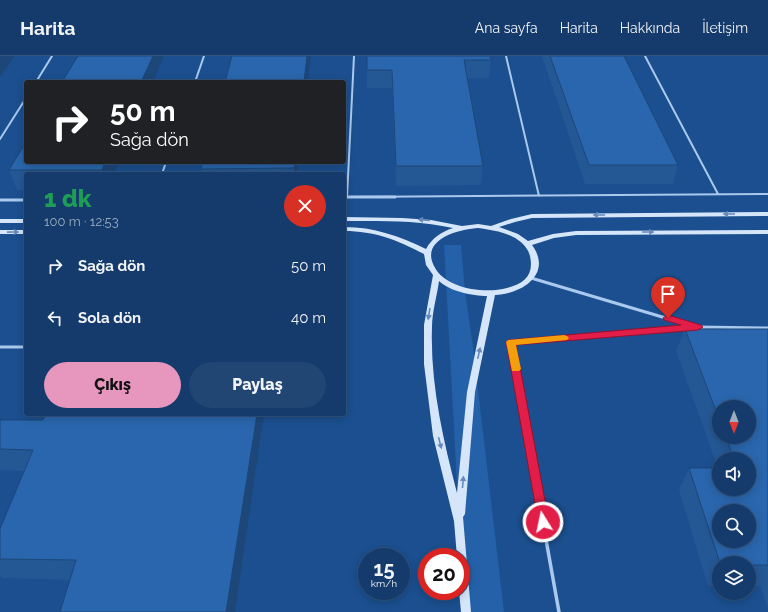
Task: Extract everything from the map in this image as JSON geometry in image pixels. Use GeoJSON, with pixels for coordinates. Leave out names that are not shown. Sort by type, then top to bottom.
{"type":"FeatureCollection","features":[{"type":"Feature","properties":{"kind":"main road"},"geometry":{"type":"LineString","coordinates":[[494,227],[513,220],[532,216],[768,214]]}},
{"type":"Feature","properties":{"kind":"main road"},"geometry":{"type":"LineString","coordinates":[[346,219],[410,219],[463,227]]}},
{"type":"Feature","properties":{"kind":"main road"},"geometry":{"type":"LineString","coordinates":[[0,221],[24,221]]}},
{"type":"Feature","properties":{"kind":"main road"},"geometry":{"type":"LineString","coordinates":[[463,227],[494,227],[521,239],[530,248],[536,258],[536,268],[531,278],[521,286],[507,292],[491,295],[475,294],[460,290],[447,284],[436,276],[429,265],[428,253],[432,244],[439,237],[450,231],[463,227]]}},
{"type":"Feature","properties":{"kind":"main road"},"geometry":{"type":"LineString","coordinates":[[346,229],[358,228],[384,233],[428,253]]}},
{"type":"Feature","properties":{"kind":"main road"},"geometry":{"type":"LineString","coordinates":[[0,232],[24,232]]}},
{"type":"Feature","properties":{"kind":"main road"},"geometry":{"type":"LineString","coordinates":[[526,244],[553,236],[576,233],[768,232]]}},
{"type":"Feature","properties":{"kind":"main road"},"geometry":{"type":"LineString","coordinates":[[436,276],[428,325],[428,364],[438,436],[459,521],[466,612]]}},
{"type":"Feature","properties":{"kind":"main road"},"geometry":{"type":"LineString","coordinates":[[459,521],[471,392],[491,295]]}},
{"type":"Feature","properties":{"kind":"lane"},"geometry":{"type":"LineString","coordinates":[[37,80],[52,56]]}},
{"type":"Feature","properties":{"kind":"lane"},"geometry":{"type":"LineString","coordinates":[[195,80],[204,56]]}},
{"type":"Feature","properties":{"kind":"lane"},"geometry":{"type":"LineString","coordinates":[[354,56],[346,197],[768,194]]}},
{"type":"Feature","properties":{"kind":"lane"},"geometry":{"type":"LineString","coordinates":[[506,56],[539,196]]}},
{"type":"Feature","properties":{"kind":"lane"},"geometry":{"type":"LineString","coordinates":[[645,56],[718,194]]}},
{"type":"Feature","properties":{"kind":"lane"},"geometry":{"type":"LineString","coordinates":[[0,139],[24,101]]}},
{"type":"Feature","properties":{"kind":"lane"},"geometry":{"type":"LineString","coordinates":[[0,200],[24,200]]}},
{"type":"Feature","properties":{"kind":"lane"},"geometry":{"type":"LineString","coordinates":[[531,278],[698,327]]}},
{"type":"Feature","properties":{"kind":"lane"},"geometry":{"type":"LineString","coordinates":[[559,612],[511,342],[698,327],[768,328]]}},
{"type":"Feature","properties":{"kind":"lane"},"geometry":{"type":"LineString","coordinates":[[0,347],[24,347]]}},
{"type":"Feature","properties":{"kind":"shaded area"},"geometry":{"type":"Polygon","coordinates":[[[444,245],[461,245],[465,292],[473,347],[504,612],[466,612],[465,600],[470,600],[470,548],[461,548],[444,245]]]}},
{"type":"Feature","properties":{"kind":"building"},"geometry":{"type":"Polygon","coordinates":[[[78,56],[153,56],[142,80],[63,80],[78,56]]]}},
{"type":"Feature","properties":{"kind":"building"},"geometry":{"type":"Polygon","coordinates":[[[232,56],[307,56],[304,80],[226,80],[232,56]]]}},
{"type":"Feature","properties":{"kind":"building"},"geometry":{"type":"Polygon","coordinates":[[[367,56],[490,56],[491,60],[464,60],[483,166],[396,166],[392,70],[367,70],[367,56]]]}},
{"type":"Feature","properties":{"kind":"building"},"geometry":{"type":"Polygon","coordinates":[[[550,56],[624,56],[678,165],[589,165],[550,56]]]}},
{"type":"Feature","properties":{"kind":"building"},"geometry":{"type":"Polygon","coordinates":[[[24,145],[24,164],[104,164],[102,170],[9,170],[24,145]]]}},
{"type":"Feature","properties":{"kind":"building"},"geometry":{"type":"Polygon","coordinates":[[[202,164],[295,164],[294,168],[201,169],[202,164]]]}},
{"type":"Feature","properties":{"kind":"building"},"geometry":{"type":"Polygon","coordinates":[[[685,329],[768,329],[768,565],[756,565],[756,556],[718,556],[715,548],[756,548],[756,504],[712,504],[712,538],[689,468],[712,468],[712,496],[756,496],[756,452],[731,452],[729,444],[756,444],[756,400],[712,400],[685,329]]]}},
{"type":"Feature","properties":{"kind":"building"},"geometry":{"type":"Polygon","coordinates":[[[45,416],[257,416],[226,612],[60,612],[76,560],[0,559],[0,529],[33,450],[0,449],[0,420],[43,420],[45,416]]]}},
{"type":"Feature","properties":{"kind":"slow traffic"},"geometry":{"type":"LineString","coordinates":[[516,369],[511,342],[564,338]]}},
{"type":"Feature","properties":{"kind":"route"},"geometry":{"type":"LineString","coordinates":[[543,522],[511,342],[698,327],[668,318]]}}]}
